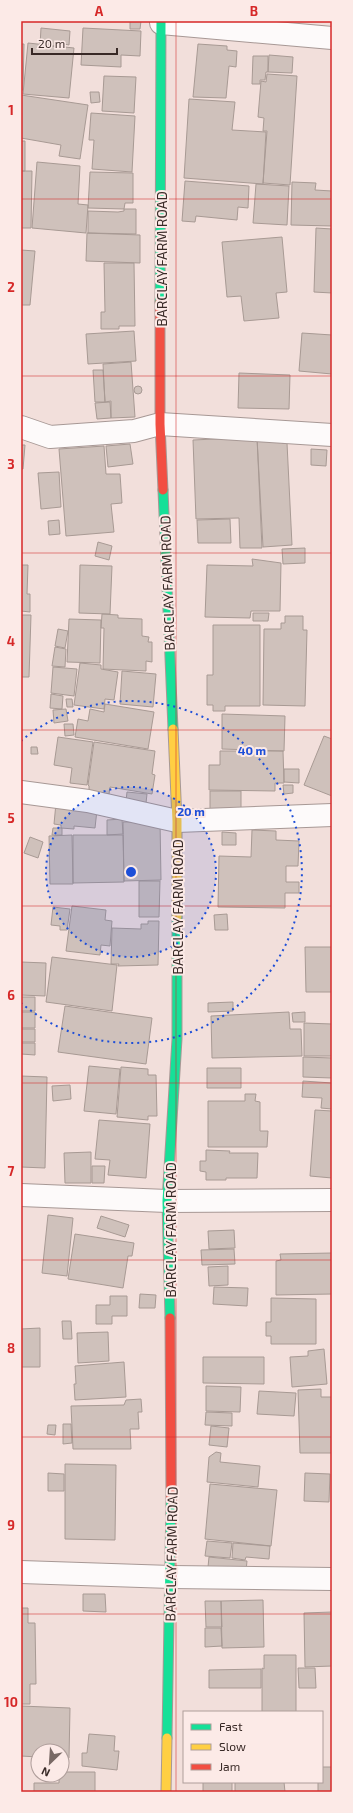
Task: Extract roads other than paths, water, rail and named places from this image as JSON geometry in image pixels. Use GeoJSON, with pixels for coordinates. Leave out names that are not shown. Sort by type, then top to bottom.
{"type":"FeatureCollection","features":[{"type":"Feature","properties":{"kind":"street"},"geometry":{"type":"LineString","coordinates":[[161,22],[332,38]]}},
{"type":"Feature","properties":{"kind":"street","name":"BARCLAY FARM ROAD"},"geometry":{"type":"LineString","coordinates":[[161,22],[160,424],[177,821],[176,1039],[167,1201],[172,1385],[171,1577],[166,1792]]}},
{"type":"Feature","properties":{"kind":"street"},"geometry":{"type":"LineString","coordinates":[[21,426],[50,437],[134,431],[160,424],[332,435]]}},
{"type":"Feature","properties":{"kind":"street"},"geometry":{"type":"LineString","coordinates":[[21,792],[88,801],[177,821],[332,815]]}},
{"type":"Feature","properties":{"kind":"street"},"geometry":{"type":"LineString","coordinates":[[21,1195],[167,1201],[332,1200]]}},
{"type":"Feature","properties":{"kind":"street"},"geometry":{"type":"LineString","coordinates":[[21,1572],[171,1577],[332,1579]]}}]}
